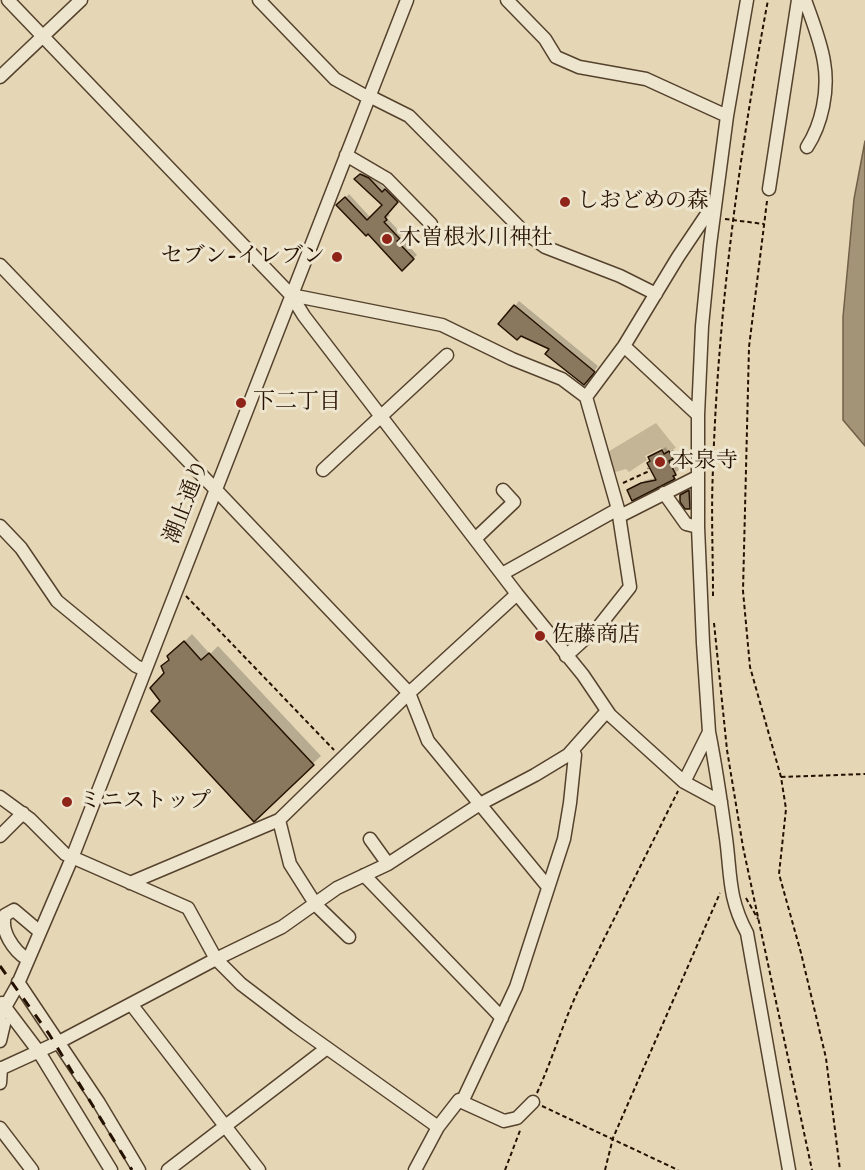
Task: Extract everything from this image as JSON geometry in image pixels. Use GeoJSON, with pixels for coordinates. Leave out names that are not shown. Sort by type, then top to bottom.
{"type":"FeatureCollection","features":[{"type":"Feature","properties":{"kind":"street"},"geometry":{"type":"LineString","coordinates":[[8,0],[291,295],[304,316],[517,594],[583,675],[607,711],[640,744],[684,782],[721,802]]}},
{"type":"Feature","properties":{"kind":"street"},"geometry":{"type":"LineString","coordinates":[[0,77],[81,0]]}},
{"type":"Feature","properties":{"kind":"street"},"geometry":{"type":"LineString","coordinates":[[259,0],[335,79],[408,116],[523,231],[545,247],[620,276],[656,294]]}},
{"type":"Feature","properties":{"kind":"street","name":"潮止通り"},"geometry":{"type":"LineString","coordinates":[[0,1041],[2,1012],[18,982],[72,858],[407,0]]}},
{"type":"Feature","properties":{"kind":"street"},"geometry":{"type":"LineString","coordinates":[[507,0],[545,39],[556,57],[579,66],[646,79],[727,116]]}},
{"type":"Feature","properties":{"kind":"street"},"geometry":{"type":"LineString","coordinates":[[747,0],[715,201],[702,326],[698,415],[698,527],[709,732],[721,802],[729,875],[739,919],[747,933],[789,1170]]}},
{"type":"Feature","properties":{"kind":"street"},"geometry":{"type":"LineString","coordinates":[[769,189],[798,0]]}},
{"type":"Feature","properties":{"kind":"street"},"geometry":{"type":"LineString","coordinates":[[805,0],[824,62],[825,96],[814,136],[807,147]]}},
{"type":"Feature","properties":{"kind":"street"},"geometry":{"type":"LineString","coordinates":[[346,155],[387,179],[431,224]]}},
{"type":"Feature","properties":{"kind":"street"},"geometry":{"type":"LineString","coordinates":[[586,397],[624,346],[715,201]]}},
{"type":"Feature","properties":{"kind":"street"},"geometry":{"type":"LineString","coordinates":[[0,265],[410,693],[428,741],[548,887]]}},
{"type":"Feature","properties":{"kind":"street"},"geometry":{"type":"LineString","coordinates":[[291,295],[442,325],[512,359],[562,379],[586,397],[619,513],[630,587],[600,625],[566,656]]}},
{"type":"Feature","properties":{"kind":"street"},"geometry":{"type":"LineString","coordinates":[[624,346],[698,415]]}},
{"type":"Feature","properties":{"kind":"street"},"geometry":{"type":"LineString","coordinates":[[323,470],[447,355]]}},
{"type":"Feature","properties":{"kind":"street"},"geometry":{"type":"LineString","coordinates":[[502,574],[619,513],[697,477]]}},
{"type":"Feature","properties":{"kind":"street"},"geometry":{"type":"LineString","coordinates":[[475,539],[514,502],[503,490]]}},
{"type":"Feature","properties":{"kind":"street"},"geometry":{"type":"LineString","coordinates":[[664,493],[686,524],[698,527]]}},
{"type":"Feature","properties":{"kind":"street"},"geometry":{"type":"LineString","coordinates":[[1,529],[21,548],[57,601],[136,666],[145,670]]}},
{"type":"Feature","properties":{"kind":"street"},"geometry":{"type":"LineString","coordinates":[[130,884],[279,820],[410,693],[517,594]]}},
{"type":"Feature","properties":{"kind":"street"},"geometry":{"type":"LineString","coordinates":[[0,1083],[1,1069],[59,1042],[216,959],[282,927],[316,905],[336,888],[388,864],[480,804],[535,775],[573,751],[607,711]]}},
{"type":"Feature","properties":{"kind":"street"},"geometry":{"type":"LineString","coordinates":[[684,782],[709,732]]}},
{"type":"Feature","properties":{"kind":"street"},"geometry":{"type":"LineString","coordinates":[[462,1102],[516,987],[564,839],[575,755],[573,751]]}},
{"type":"Feature","properties":{"kind":"street"},"geometry":{"type":"LineString","coordinates":[[0,797],[23,813],[65,854],[188,908],[216,959],[241,984],[438,1127]]}},
{"type":"Feature","properties":{"kind":"street"},"geometry":{"type":"LineString","coordinates":[[0,836],[23,813]]}},
{"type":"Feature","properties":{"kind":"street"},"geometry":{"type":"LineString","coordinates":[[279,820],[290,864],[316,905],[349,938]]}},
{"type":"Feature","properties":{"kind":"street"},"geometry":{"type":"LineString","coordinates":[[370,839],[388,864]]}},
{"type":"Feature","properties":{"kind":"street"},"geometry":{"type":"LineString","coordinates":[[364,874],[502,1018]]}},
{"type":"Feature","properties":{"kind":"street"},"geometry":{"type":"LineString","coordinates":[[27,959],[20,955],[5,933],[3,920],[5,915],[14,910],[40,932]]}},
{"type":"Feature","properties":{"kind":"street"},"geometry":{"type":"LineString","coordinates":[[18,982],[59,1042],[139,1170]]}},
{"type":"Feature","properties":{"kind":"street"},"geometry":{"type":"LineString","coordinates":[[130,1004],[259,1170]]}},
{"type":"Feature","properties":{"kind":"street"},"geometry":{"type":"LineString","coordinates":[[2,1012],[39,1052],[111,1170]]}},
{"type":"Feature","properties":{"kind":"street"},"geometry":{"type":"LineString","coordinates":[[168,1170],[327,1048]]}},
{"type":"Feature","properties":{"kind":"street"},"geometry":{"type":"LineString","coordinates":[[415,1170],[438,1127],[459,1100],[504,1121],[518,1118],[533,1102]]}},
{"type":"Feature","properties":{"kind":"street"},"geometry":{"type":"LineString","coordinates":[[0,1128],[33,1170]]}},
{"type":"Feature","properties":{"kind":"path"},"geometry":{"type":"LineString","coordinates":[[713,600],[714,447],[720,345],[748,107],[768,0]]}},
{"type":"Feature","properties":{"kind":"path"},"geometry":{"type":"LineString","coordinates":[[769,189],[749,347],[742,591],[750,667],[781,777],[786,809],[779,874],[826,1058],[840,1170]]}},
{"type":"Feature","properties":{"kind":"path"},"geometry":{"type":"LineString","coordinates":[[713,217],[764,224]]}},
{"type":"Feature","properties":{"kind":"path"},"geometry":{"type":"LineString","coordinates":[[612,488],[647,472],[648,468]]}},
{"type":"Feature","properties":{"kind":"path"},"geometry":{"type":"LineString","coordinates":[[178,587],[342,759]]}},
{"type":"Feature","properties":{"kind":"path"},"geometry":{"type":"LineString","coordinates":[[714,623],[727,750],[742,847],[812,1170]]}},
{"type":"Feature","properties":{"kind":"path"},"geometry":{"type":"LineString","coordinates":[[781,777],[865,774]]}},
{"type":"Feature","properties":{"kind":"path"},"geometry":{"type":"LineString","coordinates":[[678,1170],[533,1102],[555,1052],[562,1025],[577,993],[684,782]]}},
{"type":"Feature","properties":{"kind":"path"},"geometry":{"type":"LineString","coordinates":[[605,1170],[613,1138],[729,875]]}},
{"type":"Feature","properties":{"kind":"path"},"geometry":{"type":"LineString","coordinates":[[505,1170],[521,1128]]}},
{"type":"Feature","properties":{"kind":"shaded area"},"geometry":{"type":"Polygon","coordinates":[[[865,141],[865,446],[843,420],[843,317],[854,199],[865,141]]]}},
{"type":"Feature","properties":{"kind":"shaded area"},"geometry":{"type":"Polygon","coordinates":[[[656,423],[676,448],[665,452],[661,448],[645,456],[647,460],[629,472],[626,469],[612,473],[606,453],[656,423]]]}},
{"type":"Feature","properties":{"kind":"building"},"geometry":{"type":"Polygon","coordinates":[[[360,174],[369,178],[382,192],[385,189],[398,202],[385,217],[387,220],[384,222],[400,239],[397,241],[414,259],[402,271],[368,234],[366,236],[336,205],[345,197],[367,220],[382,205],[354,179],[360,174]]]}},
{"type":"Feature","properties":{"kind":"building"},"geometry":{"type":"Polygon","coordinates":[[[514,305],[595,372],[584,385],[545,354],[549,349],[521,336],[517,340],[498,324],[514,305]]]}},
{"type":"Feature","properties":{"kind":"building"},"geometry":{"type":"Polygon","coordinates":[[[662,450],[664,454],[669,451],[673,459],[669,461],[676,475],[673,476],[675,479],[632,501],[627,490],[641,483],[656,480],[647,463],[650,461],[648,457],[662,450]]]}},
{"type":"Feature","properties":{"kind":"building"},"geometry":{"type":"Polygon","coordinates":[[[689,490],[690,509],[685,509],[680,502],[680,495],[689,490]]]}},
{"type":"Feature","properties":{"kind":"building"},"geometry":{"type":"Polygon","coordinates":[[[184,641],[201,660],[209,653],[314,765],[254,822],[151,711],[160,701],[150,688],[164,673],[161,666],[169,660],[167,656],[184,641]]]}},
{"type":"Feature","properties":{"kind":"railway"},"geometry":{"type":"LineString","coordinates":[[0,966],[49,1034],[132,1170]]}},
{"type":"Feature","properties":{"kind":"place","name":"しおどめの森"},"geometry":{"type":"Point","coordinates":[565,202]}},
{"type":"Feature","properties":{"kind":"place","name":"木曽根氷川神社"},"geometry":{"type":"Point","coordinates":[387,239]}},
{"type":"Feature","properties":{"kind":"place","name":"セブン-イレブン"},"geometry":{"type":"Point","coordinates":[337,257]}},
{"type":"Feature","properties":{"kind":"place","name":"下二丁目"},"geometry":{"type":"Point","coordinates":[241,403]}},
{"type":"Feature","properties":{"kind":"place","name":"本泉寺"},"geometry":{"type":"Point","coordinates":[660,462]}},
{"type":"Feature","properties":{"kind":"place","name":"佐藤商店"},"geometry":{"type":"Point","coordinates":[540,636]}},
{"type":"Feature","properties":{"kind":"place","name":"ミニストップ"},"geometry":{"type":"Point","coordinates":[67,802]}}]}
